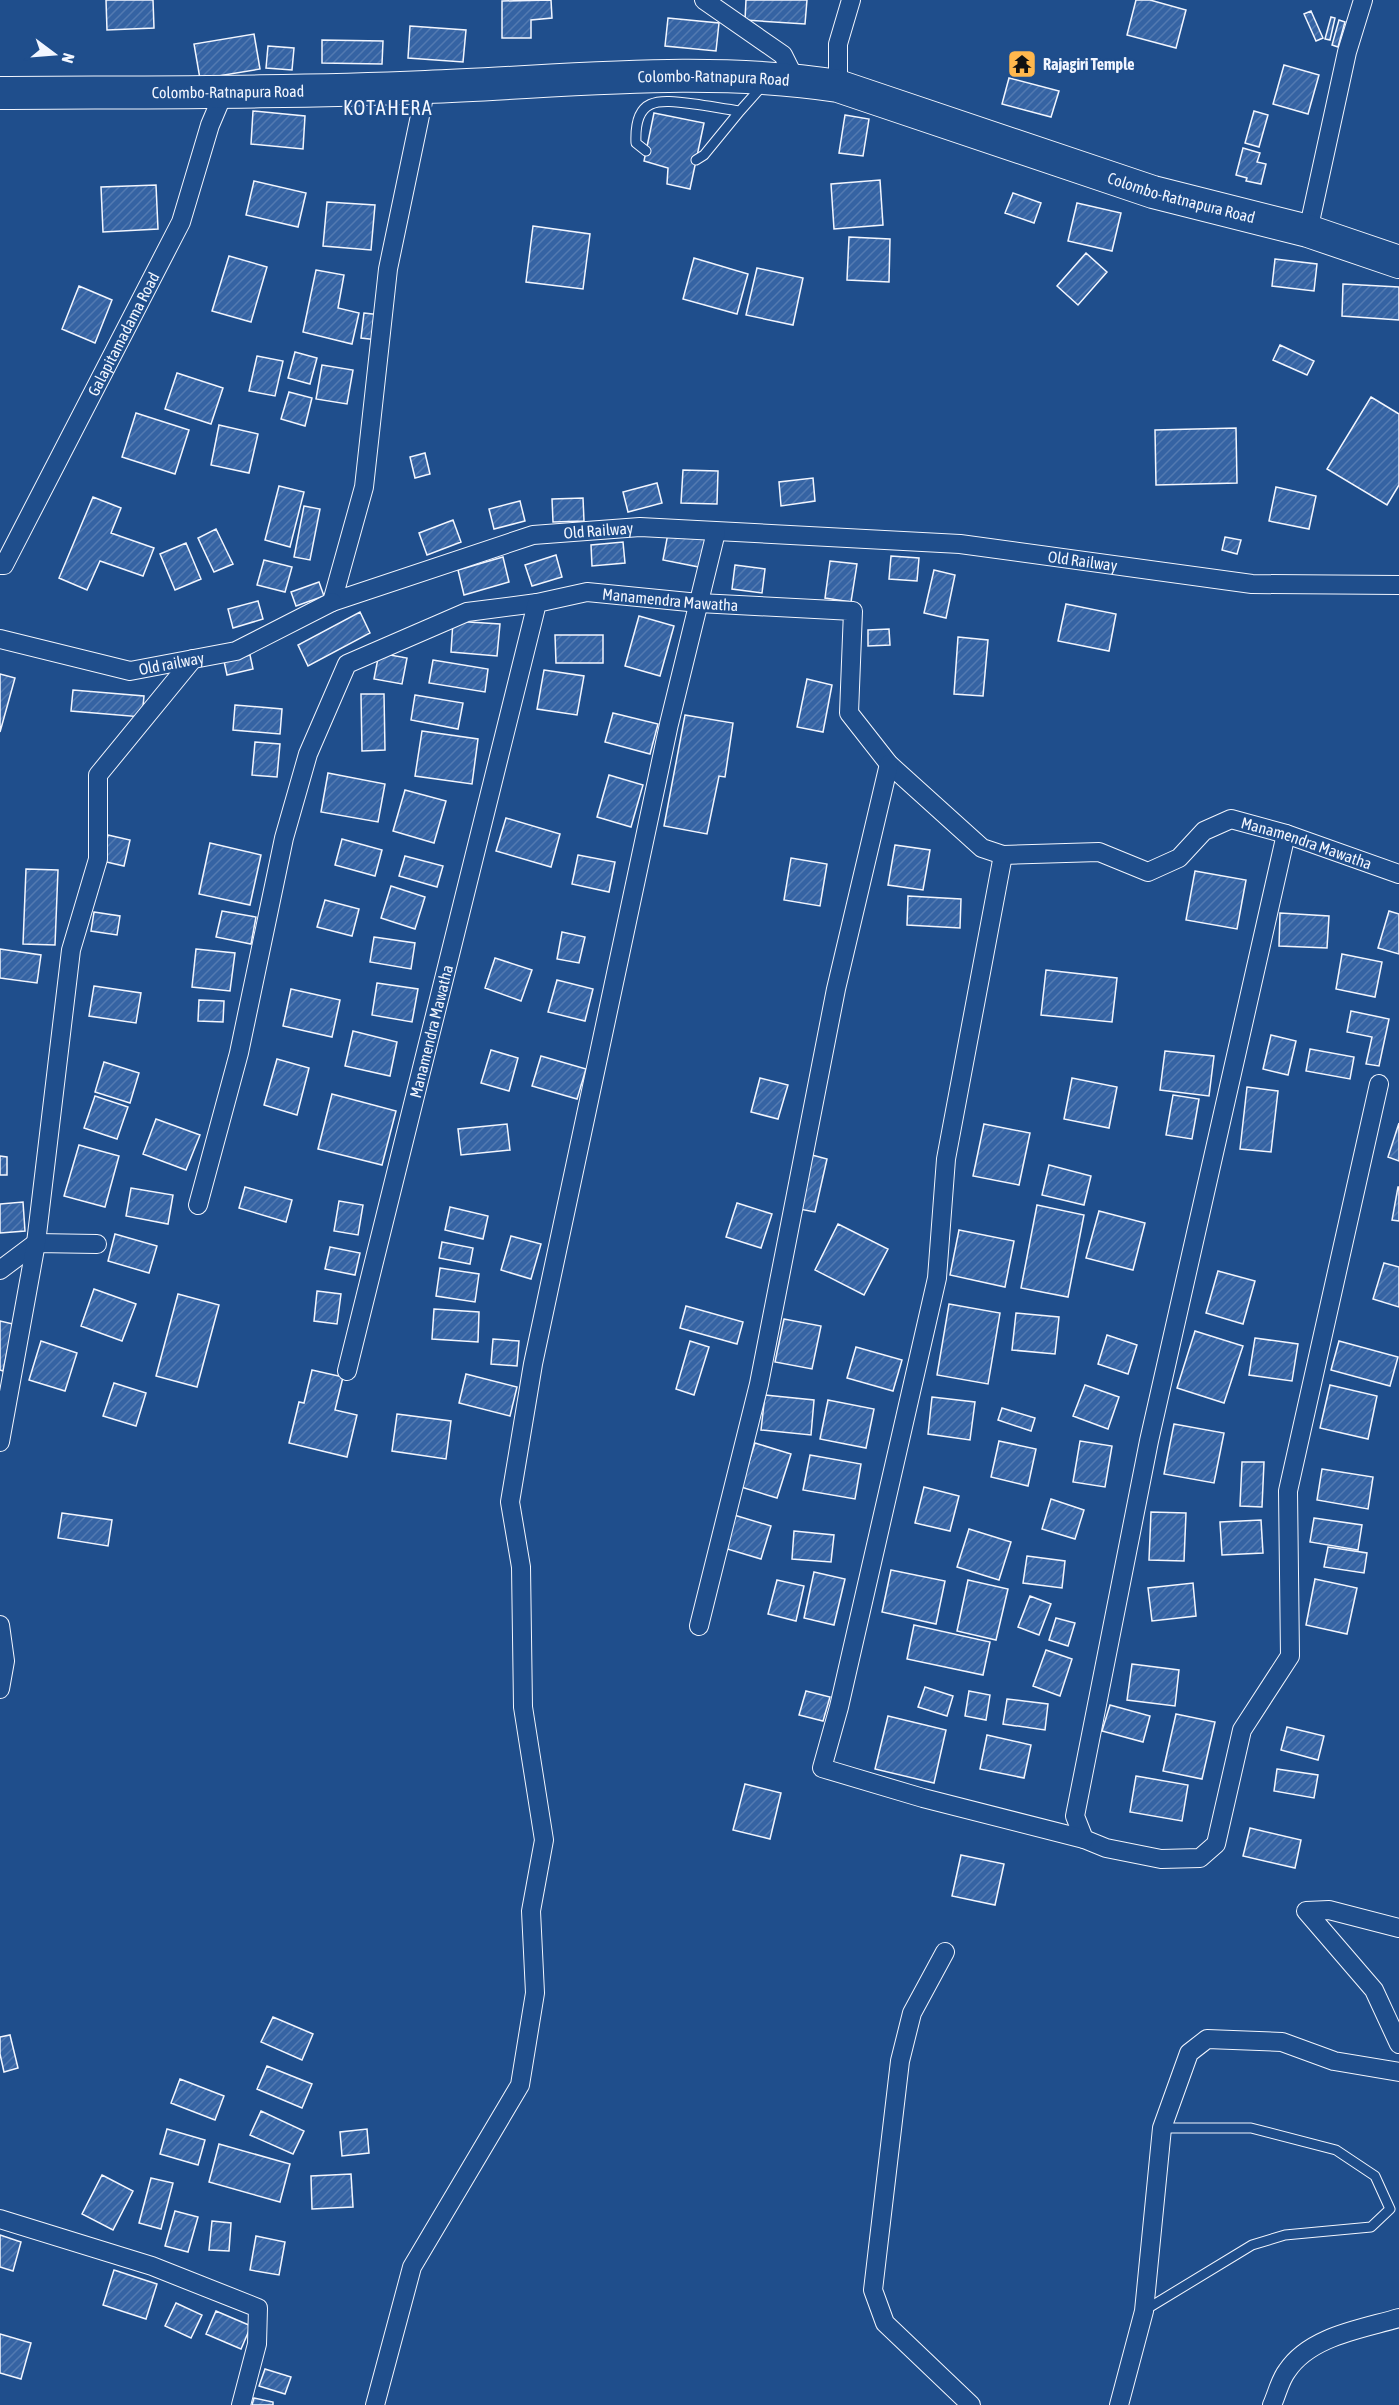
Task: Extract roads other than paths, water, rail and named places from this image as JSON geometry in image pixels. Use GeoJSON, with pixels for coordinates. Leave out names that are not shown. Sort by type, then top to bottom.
{"type":"FeatureCollection","features":[{"type":"Feature","properties":{"kind":"highway","name":"Colombo-Ratnapura Road"},"geometry":{"type":"LineString","coordinates":[[0,93],[224,92],[426,87],[669,74],[782,79],[838,86],[1153,192],[1308,231],[1399,262]]}},
{"type":"Feature","properties":{"kind":"street"},"geometry":{"type":"LineString","coordinates":[[704,0],[783,55],[782,79]]}},
{"type":"Feature","properties":{"kind":"street"},"geometry":{"type":"LineString","coordinates":[[838,86],[838,44],[851,0]]}},
{"type":"Feature","properties":{"kind":"street"},"geometry":{"type":"LineString","coordinates":[[1308,231],[1347,52],[1363,0]]}},
{"type":"Feature","properties":{"kind":"street"},"geometry":{"type":"LineString","coordinates":[[332,602],[364,487],[388,268],[426,87]]}},
{"type":"Feature","properties":{"kind":"street","name":"Galapitamadama Road"},"geometry":{"type":"LineString","coordinates":[[0,565],[4,565],[181,222],[210,125],[224,92]]}},
{"type":"Feature","properties":{"kind":"street","name":"Old Railway"},"geometry":{"type":"LineString","coordinates":[[332,602],[533,535],[640,527],[960,544],[1252,584],[1399,585]]}},
{"type":"Feature","properties":{"kind":"street"},"geometry":{"type":"LineString","coordinates":[[375,2405],[412,2267],[520,2085],[535,1993],[531,1911],[544,1840],[523,1707],[522,1567],[510,1502],[535,1353],[664,747],[716,532]]}},
{"type":"Feature","properties":{"kind":"street","name":"Manamendra Mawatha"},"geometry":{"type":"LineString","coordinates":[[347,1371],[537,603],[587,592],[699,603],[853,611],[849,713],[889,764],[982,848],[1003,855],[1099,852],[1148,872],[1179,858],[1204,831],[1231,819],[1286,834],[1399,874]]}},
{"type":"Feature","properties":{"kind":"street","name":"Old railway"},"geometry":{"type":"LineString","coordinates":[[0,639],[130,670],[236,651],[332,602]]}},
{"type":"Feature","properties":{"kind":"street"},"geometry":{"type":"LineString","coordinates":[[198,1205],[239,1053],[284,838],[308,754],[347,663],[467,612],[537,603]]}},
{"type":"Feature","properties":{"kind":"street"},"geometry":{"type":"LineString","coordinates":[[0,1442],[36,1243],[71,950],[98,859],[98,775],[193,659]]}},
{"type":"Feature","properties":{"kind":"street"},"geometry":{"type":"LineString","coordinates":[[699,1626],[759,1384],[836,989],[889,764]]}},
{"type":"Feature","properties":{"kind":"street"},"geometry":{"type":"LineString","coordinates":[[1084,1839],[1075,1816],[1149,1441],[1286,834]]}},
{"type":"Feature","properties":{"kind":"street"},"geometry":{"type":"LineString","coordinates":[[1003,855],[946,1159],[937,1278],[839,1707],[822,1768],[923,1798],[1084,1839],[1106,1848],[1161,1859],[1200,1858],[1216,1844],[1242,1730],[1290,1656],[1288,1491],[1379,1084]]}},
{"type":"Feature","properties":{"kind":"street"},"geometry":{"type":"LineString","coordinates":[[0,1269],[36,1243],[97,1244]]}},
{"type":"Feature","properties":{"kind":"street"},"geometry":{"type":"LineString","coordinates":[[0,1624],[5,1661],[0,1689]]}},
{"type":"Feature","properties":{"kind":"street"},"geometry":{"type":"LineString","coordinates":[[1399,1928],[1329,1910],[1306,1911],[1374,1990],[1399,2044]]}},
{"type":"Feature","properties":{"kind":"street"},"geometry":{"type":"LineString","coordinates":[[945,1953],[912,2013],[900,2061],[873,2290],[885,2323],[971,2405]]}},
{"type":"Feature","properties":{"kind":"street"},"geometry":{"type":"LineString","coordinates":[[1119,2405],[1144,2311],[1162,2128],[1189,2053],[1208,2040],[1282,2042],[1334,2061],[1399,2072]]}},
{"type":"Feature","properties":{"kind":"street"},"geometry":{"type":"LineString","coordinates":[[0,2218],[152,2266],[258,2308],[257,2344],[241,2405]]}},
{"type":"Feature","properties":{"kind":"street"},"geometry":{"type":"LineString","coordinates":[[1272,2405],[1287,2371],[1306,2351],[1329,2339],[1399,2318]]}},
{"type":"Feature","properties":{"kind":"lane"},"geometry":{"type":"LineString","coordinates":[[696,160],[704,155],[740,111],[782,79]]}},
{"type":"Feature","properties":{"kind":"lane"},"geometry":{"type":"LineString","coordinates":[[646,151],[636,143],[635,126],[642,110],[650,104],[664,100],[740,111]]}},
{"type":"Feature","properties":{"kind":"lane"},"geometry":{"type":"LineString","coordinates":[[1144,2311],[1252,2245],[1285,2235],[1371,2227],[1390,2209],[1375,2176],[1336,2150],[1251,2128],[1162,2128]]}},
{"type":"Feature","properties":{"kind":"place","name":"Rajagiri Temple"},"geometry":{"type":"Point","coordinates":[1022,64]}},
{"type":"Feature","properties":{"kind":"district","name":"KOTAHERA"},"geometry":{"type":"Point","coordinates":[388,108]}}]}
